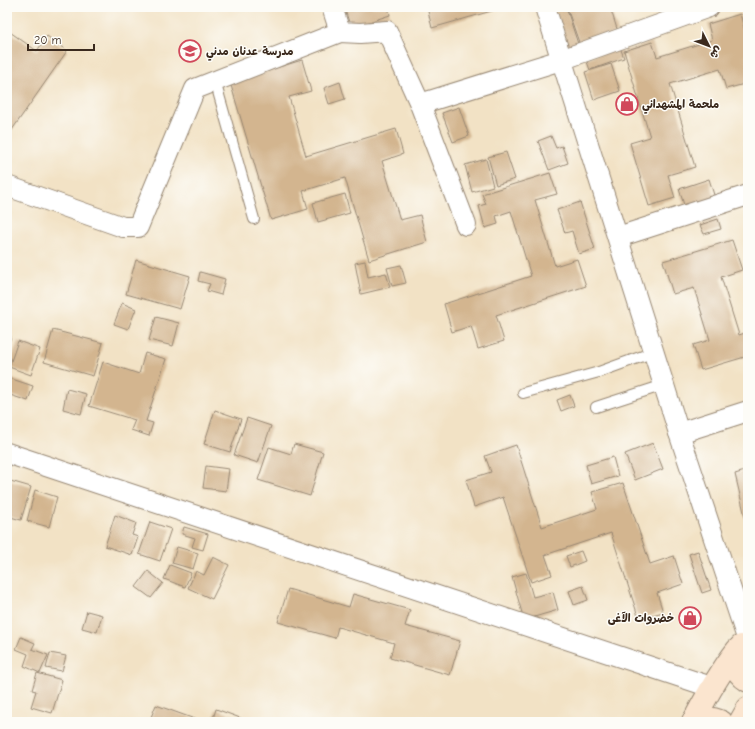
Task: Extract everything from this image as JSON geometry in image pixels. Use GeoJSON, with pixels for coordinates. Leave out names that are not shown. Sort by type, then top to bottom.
{"type":"FeatureCollection","features":[{"type":"Feature","properties":{"kind":"main road"},"geometry":{"type":"LineString","coordinates":[[744,644],[735,657],[735,665],[737,672],[748,681]]}},
{"type":"Feature","properties":{"kind":"main road"},"geometry":{"type":"LineString","coordinates":[[693,722],[711,687],[724,666],[744,644]]}},
{"type":"Feature","properties":{"kind":"main road"},"geometry":{"type":"LineString","coordinates":[[740,722],[748,708]]}},
{"type":"Feature","properties":{"kind":"main road"},"geometry":{"type":"LineString","coordinates":[[693,722],[702,718],[712,718],[722,722]]}},
{"type":"Feature","properties":{"kind":"street"},"geometry":{"type":"LineString","coordinates":[[332,7],[340,32]]}},
{"type":"Feature","properties":{"kind":"street"},"geometry":{"type":"LineString","coordinates":[[545,7],[744,644]]}},
{"type":"Feature","properties":{"kind":"street"},"geometry":{"type":"LineString","coordinates":[[420,104],[561,60],[709,7]]}},
{"type":"Feature","properties":{"kind":"street"},"geometry":{"type":"LineString","coordinates":[[7,186],[123,227],[138,228],[196,89],[340,32],[360,33],[387,31],[420,104],[466,225]]}},
{"type":"Feature","properties":{"kind":"street"},"geometry":{"type":"LineString","coordinates":[[618,237],[748,194]]}},
{"type":"Feature","properties":{"kind":"street"},"geometry":{"type":"LineString","coordinates":[[679,433],[748,411]]}},
{"type":"Feature","properties":{"kind":"street"},"geometry":{"type":"LineString","coordinates":[[7,453],[711,687]]}},
{"type":"Feature","properties":{"kind":"lane"},"geometry":{"type":"LineString","coordinates":[[215,81],[254,219]]}},
{"type":"Feature","properties":{"kind":"lane"},"geometry":{"type":"LineString","coordinates":[[523,393],[599,372],[654,352]]}},
{"type":"Feature","properties":{"kind":"lane"},"geometry":{"type":"LineString","coordinates":[[596,407],[664,385]]}},
{"type":"Feature","properties":{"kind":"building"},"geometry":{"type":"Polygon","coordinates":[[[355,7],[388,7],[390,15],[351,28],[345,10],[355,7]]]}},
{"type":"Feature","properties":{"kind":"building"},"geometry":{"type":"Polygon","coordinates":[[[427,7],[494,7],[495,10],[432,28],[427,7]]]}},
{"type":"Feature","properties":{"kind":"building"},"geometry":{"type":"Polygon","coordinates":[[[554,7],[566,7],[578,44],[567,47],[554,7]]]}},
{"type":"Feature","properties":{"kind":"building"},"geometry":{"type":"Polygon","coordinates":[[[610,7],[618,32],[580,45],[567,8],[610,7]]]}},
{"type":"Feature","properties":{"kind":"building"},"geometry":{"type":"Polygon","coordinates":[[[740,14],[748,41],[748,83],[726,89],[720,69],[670,84],[695,167],[668,175],[675,198],[649,206],[630,143],[650,137],[624,51],[652,42],[657,57],[712,40],[708,24],[740,14]]]}},
{"type":"Feature","properties":{"kind":"building"},"geometry":{"type":"Polygon","coordinates":[[[7,30],[37,51],[47,36],[67,51],[7,137],[7,30]]]}},
{"type":"Feature","properties":{"kind":"building"},"geometry":{"type":"Polygon","coordinates":[[[620,47],[624,58],[590,70],[586,59],[620,47]]]}},
{"type":"Feature","properties":{"kind":"building"},"geometry":{"type":"Polygon","coordinates":[[[302,60],[311,91],[289,97],[306,156],[396,129],[403,154],[382,161],[400,220],[420,215],[427,242],[369,260],[345,178],[303,191],[308,209],[271,220],[230,82],[302,60]]]}},
{"type":"Feature","properties":{"kind":"building"},"geometry":{"type":"Polygon","coordinates":[[[611,64],[620,91],[594,100],[585,72],[611,64]]]}},
{"type":"Feature","properties":{"kind":"building"},"geometry":{"type":"Polygon","coordinates":[[[340,82],[345,99],[329,104],[324,88],[340,82]]]}},
{"type":"Feature","properties":{"kind":"building"},"geometry":{"type":"Polygon","coordinates":[[[459,107],[469,136],[453,142],[442,113],[459,107]]]}},
{"type":"Feature","properties":{"kind":"building"},"geometry":{"type":"Polygon","coordinates":[[[551,136],[556,148],[562,146],[568,163],[549,170],[538,141],[551,136]]]}},
{"type":"Feature","properties":{"kind":"building"},"geometry":{"type":"Polygon","coordinates":[[[506,152],[515,179],[496,185],[488,157],[506,152]]]}},
{"type":"Feature","properties":{"kind":"building"},"geometry":{"type":"Polygon","coordinates":[[[486,159],[493,186],[472,192],[465,165],[486,159]]]}},
{"type":"Feature","properties":{"kind":"building"},"geometry":{"type":"Polygon","coordinates":[[[550,173],[557,194],[535,200],[555,266],[577,259],[586,286],[496,315],[504,341],[478,349],[471,326],[452,332],[444,304],[531,276],[511,211],[496,216],[498,224],[485,228],[479,206],[486,204],[482,194],[550,173]]]}},
{"type":"Feature","properties":{"kind":"building"},"geometry":{"type":"Polygon","coordinates":[[[709,179],[715,198],[685,208],[679,189],[709,179]]]}},
{"type":"Feature","properties":{"kind":"building"},"geometry":{"type":"Polygon","coordinates":[[[345,194],[350,213],[318,222],[313,203],[345,194]]]}},
{"type":"Feature","properties":{"kind":"building"},"geometry":{"type":"Polygon","coordinates":[[[580,202],[595,249],[579,254],[572,231],[565,233],[557,210],[580,202]]]}},
{"type":"Feature","properties":{"kind":"building"},"geometry":{"type":"Polygon","coordinates":[[[718,219],[721,229],[704,234],[700,225],[718,219]]]}},
{"type":"Feature","properties":{"kind":"building"},"geometry":{"type":"Polygon","coordinates":[[[732,240],[742,270],[721,277],[739,335],[748,332],[748,356],[701,370],[693,345],[710,340],[694,288],[673,294],[663,261],[732,240]]]}},
{"type":"Feature","properties":{"kind":"building"},"geometry":{"type":"Polygon","coordinates":[[[136,260],[190,276],[180,309],[126,294],[136,260]]]}},
{"type":"Feature","properties":{"kind":"building"},"geometry":{"type":"Polygon","coordinates":[[[365,261],[368,277],[386,273],[390,287],[361,294],[355,263],[365,261]]]}},
{"type":"Feature","properties":{"kind":"building"},"geometry":{"type":"Polygon","coordinates":[[[401,265],[406,283],[392,286],[387,268],[401,265]]]}},
{"type":"Feature","properties":{"kind":"building"},"geometry":{"type":"Polygon","coordinates":[[[200,272],[225,279],[221,295],[207,291],[210,284],[198,281],[200,272]]]}},
{"type":"Feature","properties":{"kind":"building"},"geometry":{"type":"Polygon","coordinates":[[[122,303],[136,309],[128,329],[114,324],[122,303]]]}},
{"type":"Feature","properties":{"kind":"building"},"geometry":{"type":"Polygon","coordinates":[[[156,317],[179,323],[173,346],[149,340],[156,317]]]}},
{"type":"Feature","properties":{"kind":"building"},"geometry":{"type":"Polygon","coordinates":[[[53,330],[103,343],[93,376],[44,362],[53,330]]]}},
{"type":"Feature","properties":{"kind":"building"},"geometry":{"type":"Polygon","coordinates":[[[7,334],[11,336],[7,350],[7,334]]]}},
{"type":"Feature","properties":{"kind":"building"},"geometry":{"type":"Polygon","coordinates":[[[18,341],[40,349],[31,375],[9,367],[18,341]]]}},
{"type":"Feature","properties":{"kind":"building"},"geometry":{"type":"Polygon","coordinates":[[[145,353],[166,359],[146,421],[153,423],[149,436],[131,430],[135,420],[89,406],[103,362],[139,374],[145,353]]]}},
{"type":"Feature","properties":{"kind":"building"},"geometry":{"type":"Polygon","coordinates":[[[9,378],[33,386],[28,401],[7,394],[9,378]]]}},
{"type":"Feature","properties":{"kind":"building"},"geometry":{"type":"Polygon","coordinates":[[[67,389],[86,394],[81,414],[63,409],[67,389]]]}},
{"type":"Feature","properties":{"kind":"building"},"geometry":{"type":"Polygon","coordinates":[[[570,395],[574,406],[561,411],[557,400],[570,395]]]}},
{"type":"Feature","properties":{"kind":"building"},"geometry":{"type":"Polygon","coordinates":[[[215,410],[241,419],[230,452],[204,444],[215,410]]]}},
{"type":"Feature","properties":{"kind":"building"},"geometry":{"type":"Polygon","coordinates":[[[247,418],[271,426],[258,463],[234,455],[247,418]]]}},
{"type":"Feature","properties":{"kind":"building"},"geometry":{"type":"Polygon","coordinates":[[[653,443],[663,469],[635,480],[625,454],[653,443]]]}},
{"type":"Feature","properties":{"kind":"building"},"geometry":{"type":"Polygon","coordinates":[[[294,444],[323,452],[310,496],[258,480],[269,447],[291,454],[294,444]]]}},
{"type":"Feature","properties":{"kind":"building"},"geometry":{"type":"Polygon","coordinates":[[[516,445],[542,527],[597,509],[592,492],[623,483],[650,564],[674,556],[683,584],[657,593],[663,612],[639,619],[611,533],[545,555],[552,575],[531,582],[503,497],[474,507],[466,480],[491,472],[485,456],[516,445]]]}},
{"type":"Feature","properties":{"kind":"building"},"geometry":{"type":"Polygon","coordinates":[[[613,457],[618,476],[591,484],[586,465],[613,457]]]}},
{"type":"Feature","properties":{"kind":"building"},"geometry":{"type":"Polygon","coordinates":[[[206,466],[229,469],[226,491],[203,488],[206,466]]]}},
{"type":"Feature","properties":{"kind":"building"},"geometry":{"type":"Polygon","coordinates":[[[748,470],[748,525],[747,525],[735,474],[748,470]]]}},
{"type":"Feature","properties":{"kind":"building"},"geometry":{"type":"Polygon","coordinates":[[[7,480],[31,487],[21,520],[7,516],[7,480]]]}},
{"type":"Feature","properties":{"kind":"building"},"geometry":{"type":"Polygon","coordinates":[[[35,490],[57,497],[49,527],[27,521],[35,490]]]}},
{"type":"Feature","properties":{"kind":"building"},"geometry":{"type":"Polygon","coordinates":[[[115,515],[136,523],[132,535],[138,537],[132,555],[105,546],[115,515]]]}},
{"type":"Feature","properties":{"kind":"building"},"geometry":{"type":"Polygon","coordinates":[[[150,522],[171,529],[160,561],[139,554],[150,522]]]}},
{"type":"Feature","properties":{"kind":"building"},"geometry":{"type":"Polygon","coordinates":[[[184,527],[208,534],[203,550],[192,547],[195,538],[182,534],[184,527]]]}},
{"type":"Feature","properties":{"kind":"building"},"geometry":{"type":"Polygon","coordinates":[[[177,547],[198,553],[193,569],[172,563],[177,547]]]}},
{"type":"Feature","properties":{"kind":"building"},"geometry":{"type":"Polygon","coordinates":[[[581,551],[585,561],[570,567],[566,556],[581,551]]]}},
{"type":"Feature","properties":{"kind":"building"},"geometry":{"type":"Polygon","coordinates":[[[698,551],[711,590],[702,593],[689,554],[698,551]]]}},
{"type":"Feature","properties":{"kind":"building"},"geometry":{"type":"Polygon","coordinates":[[[213,557],[229,565],[212,599],[188,588],[196,571],[204,575],[213,557]]]}},
{"type":"Feature","properties":{"kind":"building"},"geometry":{"type":"Polygon","coordinates":[[[170,565],[191,573],[185,587],[164,579],[170,565]]]}},
{"type":"Feature","properties":{"kind":"building"},"geometry":{"type":"Polygon","coordinates":[[[148,571],[163,583],[151,598],[136,587],[148,571]]]}},
{"type":"Feature","properties":{"kind":"building"},"geometry":{"type":"Polygon","coordinates":[[[526,573],[533,597],[553,592],[558,610],[524,620],[512,577],[526,573]]]}},
{"type":"Feature","properties":{"kind":"building"},"geometry":{"type":"Polygon","coordinates":[[[583,586],[588,600],[574,605],[569,591],[583,586]]]}},
{"type":"Feature","properties":{"kind":"building"},"geometry":{"type":"Polygon","coordinates":[[[288,589],[349,607],[353,594],[410,610],[405,626],[460,641],[450,675],[390,658],[394,643],[338,627],[335,638],[278,622],[288,589]]]}},
{"type":"Feature","properties":{"kind":"building"},"geometry":{"type":"Polygon","coordinates":[[[87,611],[102,615],[97,632],[82,628],[87,611]]]}},
{"type":"Feature","properties":{"kind":"building"},"geometry":{"type":"Polygon","coordinates":[[[21,637],[35,643],[32,649],[48,655],[40,673],[24,666],[28,654],[16,649],[21,637]]]}},
{"type":"Feature","properties":{"kind":"building"},"geometry":{"type":"Polygon","coordinates":[[[50,653],[66,656],[62,671],[46,668],[50,653]]]}},
{"type":"Feature","properties":{"kind":"building"},"geometry":{"type":"Polygon","coordinates":[[[37,673],[62,680],[52,713],[31,707],[36,691],[32,690],[37,673]]]}},
{"type":"Feature","properties":{"kind":"building"},"geometry":{"type":"Polygon","coordinates":[[[156,705],[203,722],[149,722],[156,705]]]}},
{"type":"Feature","properties":{"kind":"building"},"geometry":{"type":"Polygon","coordinates":[[[216,709],[251,722],[212,722],[216,709]]]}},
{"type":"Feature","properties":{"kind":"place","name":"مدرسة عدنان مدني"},"geometry":{"type":"Point","coordinates":[190,51]}},
{"type":"Feature","properties":{"kind":"place","name":"ملحمة المشهداني"},"geometry":{"type":"Point","coordinates":[627,104]}},
{"type":"Feature","properties":{"kind":"place","name":"خضروات الآغى"},"geometry":{"type":"Point","coordinates":[690,618]}}]}
